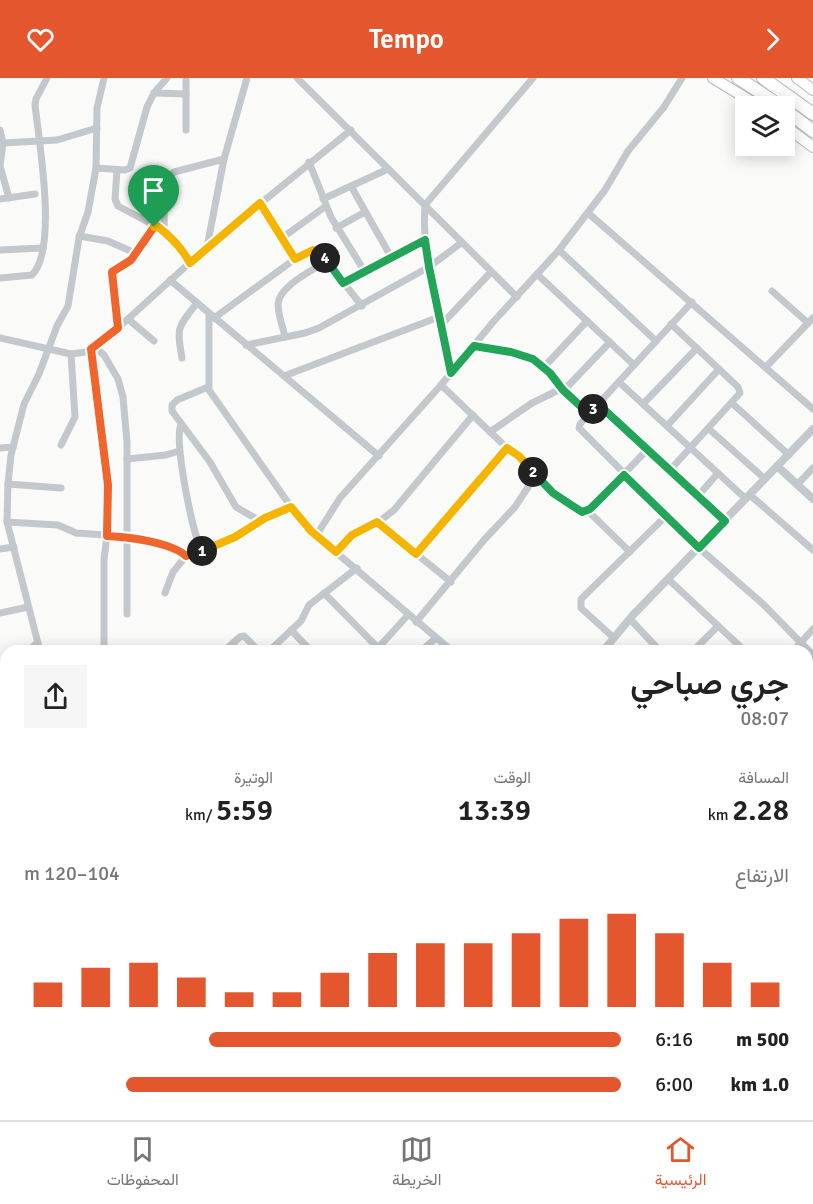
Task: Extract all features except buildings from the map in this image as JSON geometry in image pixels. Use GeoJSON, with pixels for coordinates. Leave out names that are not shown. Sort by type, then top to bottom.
{"type":"FeatureCollection","features":[{"type":"Feature","properties":{"kind":"highway"},"geometry":{"type":"LineString","coordinates":[[738,78],[765,96]]}},
{"type":"Feature","properties":{"kind":"highway"},"geometry":{"type":"LineString","coordinates":[[763,78],[813,114]]}},
{"type":"Feature","properties":{"kind":"highway"},"geometry":{"type":"LineString","coordinates":[[795,117],[813,131]]}},
{"type":"Feature","properties":{"kind":"main road"},"geometry":{"type":"LineString","coordinates":[[713,78],[743,96]]}},
{"type":"Feature","properties":{"kind":"main road"},"geometry":{"type":"LineString","coordinates":[[797,78],[813,90]]}},
{"type":"Feature","properties":{"kind":"main road"},"geometry":{"type":"LineString","coordinates":[[795,133],[813,147]]}},
{"type":"Feature","properties":{"kind":"street"},"geometry":{"type":"LineString","coordinates":[[0,278],[32,274],[36,271],[43,248],[46,220],[35,103],[47,78]]}},
{"type":"Feature","properties":{"kind":"street"},"geometry":{"type":"LineString","coordinates":[[35,645],[37,643],[8,522],[8,484],[13,447],[24,404],[39,374],[46,350],[68,306],[80,236],[88,212],[96,168],[97,108],[104,78]]}},
{"type":"Feature","properties":{"kind":"street"},"geometry":{"type":"LineString","coordinates":[[96,168],[125,170],[132,165],[147,107],[154,93],[167,78]]}},
{"type":"Feature","properties":{"kind":"street"},"geometry":{"type":"LineString","coordinates":[[186,78],[186,130]]}},
{"type":"Feature","properties":{"kind":"street"},"geometry":{"type":"LineString","coordinates":[[207,247],[224,159],[246,78]]}},
{"type":"Feature","properties":{"kind":"street"},"geometry":{"type":"LineString","coordinates":[[297,78],[516,297]]}},
{"type":"Feature","properties":{"kind":"street"},"geometry":{"type":"LineString","coordinates":[[451,373],[429,267],[425,240],[424,205],[533,78]]}},
{"type":"Feature","properties":{"kind":"street"},"geometry":{"type":"LineString","coordinates":[[316,536],[340,498],[559,250],[609,184],[628,151],[664,107],[682,78]]}},
{"type":"Feature","properties":{"kind":"street"},"geometry":{"type":"LineString","coordinates":[[154,93],[186,94]]}},
{"type":"Feature","properties":{"kind":"street"},"geometry":{"type":"LineString","coordinates":[[3,143],[65,138],[97,128]]}},
{"type":"Feature","properties":{"kind":"street"},"geometry":{"type":"LineString","coordinates":[[0,130],[3,143],[0,166],[9,198]]}},
{"type":"Feature","properties":{"kind":"street"},"geometry":{"type":"LineString","coordinates":[[0,338],[71,354],[82,354],[91,349],[118,328],[207,247],[351,130]]}},
{"type":"Feature","properties":{"kind":"street"},"geometry":{"type":"LineString","coordinates":[[164,232],[166,184],[169,176],[174,172],[224,159]]}},
{"type":"Feature","properties":{"kind":"street"},"geometry":{"type":"LineString","coordinates":[[309,162],[336,228],[365,272]]}},
{"type":"Feature","properties":{"kind":"street"},"geometry":{"type":"LineString","coordinates":[[282,238],[325,202],[351,186],[388,169]]}},
{"type":"Feature","properties":{"kind":"street"},"geometry":{"type":"LineString","coordinates":[[117,170],[116,199],[118,206],[157,226],[181,249],[190,263]]}},
{"type":"Feature","properties":{"kind":"street"},"geometry":{"type":"LineString","coordinates":[[351,186],[391,257]]}},
{"type":"Feature","properties":{"kind":"street"},"geometry":{"type":"LineString","coordinates":[[0,199],[35,194]]}},
{"type":"Feature","properties":{"kind":"street"},"geometry":{"type":"LineString","coordinates":[[260,203],[295,259]]}},
{"type":"Feature","properties":{"kind":"street"},"geometry":{"type":"LineString","coordinates":[[336,228],[365,212]]}},
{"type":"Feature","properties":{"kind":"street"},"geometry":{"type":"LineString","coordinates":[[588,213],[813,409]]}},
{"type":"Feature","properties":{"kind":"street"},"geometry":{"type":"LineString","coordinates":[[118,328],[111,273],[127,264],[157,226]]}},
{"type":"Feature","properties":{"kind":"street"},"geometry":{"type":"LineString","coordinates":[[80,236],[108,241],[135,253]]}},
{"type":"Feature","properties":{"kind":"street"},"geometry":{"type":"LineString","coordinates":[[343,283],[425,240]]}},
{"type":"Feature","properties":{"kind":"street"},"geometry":{"type":"LineString","coordinates":[[246,345],[319,328],[429,267],[461,243]]}},
{"type":"Feature","properties":{"kind":"street"},"geometry":{"type":"LineString","coordinates":[[0,250],[43,248]]}},
{"type":"Feature","properties":{"kind":"street"},"geometry":{"type":"LineString","coordinates":[[211,316],[295,259],[315,250],[327,261],[362,306]]}},
{"type":"Feature","properties":{"kind":"street"},"geometry":{"type":"LineString","coordinates":[[559,250],[656,341]]}},
{"type":"Feature","properties":{"kind":"street"},"geometry":{"type":"LineString","coordinates":[[285,337],[278,308],[281,294],[287,287],[327,261]]}},
{"type":"Feature","properties":{"kind":"street"},"geometry":{"type":"LineString","coordinates":[[284,376],[440,321],[491,272]]}},
{"type":"Feature","properties":{"kind":"street"},"geometry":{"type":"LineString","coordinates":[[537,274],[634,365]]}},
{"type":"Feature","properties":{"kind":"street"},"geometry":{"type":"LineString","coordinates":[[170,280],[379,456]]}},
{"type":"Feature","properties":{"kind":"street"},"geometry":{"type":"LineString","coordinates":[[766,367],[811,320],[772,291]]}},
{"type":"Feature","properties":{"kind":"street"},"geometry":{"type":"LineString","coordinates":[[692,302],[580,424],[580,429],[699,548],[763,603],[804,645]]}},
{"type":"Feature","properties":{"kind":"street"},"geometry":{"type":"LineString","coordinates":[[182,358],[179,328],[197,303]]}},
{"type":"Feature","properties":{"kind":"street"},"geometry":{"type":"LineString","coordinates":[[211,316],[208,387],[212,396],[291,507],[316,536],[357,568],[416,622],[445,645]]}},
{"type":"Feature","properties":{"kind":"street"},"geometry":{"type":"LineString","coordinates":[[128,319],[154,341]]}},
{"type":"Feature","properties":{"kind":"street"},"geometry":{"type":"LineString","coordinates":[[544,367],[587,321]]}},
{"type":"Feature","properties":{"kind":"street"},"geometry":{"type":"LineString","coordinates":[[670,471],[740,395],[740,390],[671,324]]}},
{"type":"Feature","properties":{"kind":"street"},"geometry":{"type":"LineString","coordinates":[[490,432],[532,403],[569,386],[610,342]]}},
{"type":"Feature","properties":{"kind":"street"},"geometry":{"type":"LineString","coordinates":[[474,346],[525,355],[544,367],[563,390],[589,414]]}},
{"type":"Feature","properties":{"kind":"street"},"geometry":{"type":"LineString","coordinates":[[643,404],[697,348]]}},
{"type":"Feature","properties":{"kind":"street"},"geometry":{"type":"LineString","coordinates":[[91,349],[98,350],[104,355],[120,384],[127,459],[127,614]]}},
{"type":"Feature","properties":{"kind":"street"},"geometry":{"type":"LineString","coordinates":[[91,349],[108,485],[104,559],[104,645]]}},
{"type":"Feature","properties":{"kind":"street"},"geometry":{"type":"LineString","coordinates":[[61,445],[75,417],[71,354]]}},
{"type":"Feature","properties":{"kind":"street"},"geometry":{"type":"LineString","coordinates":[[667,426],[719,369]]}},
{"type":"Feature","properties":{"kind":"street"},"geometry":{"type":"LineString","coordinates":[[619,382],[718,473],[813,550]]}},
{"type":"Feature","properties":{"kind":"street"},"geometry":{"type":"LineString","coordinates":[[441,385],[507,448],[519,456],[553,493],[578,510],[588,511],[630,552]]}},
{"type":"Feature","properties":{"kind":"street"},"geometry":{"type":"LineString","coordinates":[[208,387],[173,403],[172,411],[210,462],[236,507],[246,515],[260,521]]}},
{"type":"Feature","properties":{"kind":"street"},"geometry":{"type":"LineString","coordinates":[[598,404],[725,521]]}},
{"type":"Feature","properties":{"kind":"street"},"geometry":{"type":"LineString","coordinates":[[733,404],[789,455]]}},
{"type":"Feature","properties":{"kind":"street"},"geometry":{"type":"LineString","coordinates":[[336,552],[352,535],[394,510],[473,415]]}},
{"type":"Feature","properties":{"kind":"street"},"geometry":{"type":"LineString","coordinates":[[181,424],[179,451],[190,513],[202,551]]}},
{"type":"Feature","properties":{"kind":"street"},"geometry":{"type":"LineString","coordinates":[[709,429],[765,479]]}},
{"type":"Feature","properties":{"kind":"street"},"geometry":{"type":"LineString","coordinates":[[608,645],[668,579],[813,429]]}},
{"type":"Feature","properties":{"kind":"street"},"geometry":{"type":"LineString","coordinates":[[0,448],[13,447]]}},
{"type":"Feature","properties":{"kind":"street"},"geometry":{"type":"LineString","coordinates":[[416,554],[507,448]]}},
{"type":"Feature","properties":{"kind":"street"},"geometry":{"type":"LineString","coordinates":[[588,511],[647,450]]}},
{"type":"Feature","properties":{"kind":"street"},"geometry":{"type":"LineString","coordinates":[[127,459],[166,455],[179,451]]}},
{"type":"Feature","properties":{"kind":"street"},"geometry":{"type":"LineString","coordinates":[[777,466],[813,499]]}},
{"type":"Feature","properties":{"kind":"street"},"geometry":{"type":"LineString","coordinates":[[797,485],[813,468]]}},
{"type":"Feature","properties":{"kind":"street"},"geometry":{"type":"LineString","coordinates":[[698,496],[718,473]]}},
{"type":"Feature","properties":{"kind":"street"},"geometry":{"type":"LineString","coordinates":[[416,622],[484,540],[515,507],[536,475]]}},
{"type":"Feature","properties":{"kind":"street"},"geometry":{"type":"LineString","coordinates":[[8,484],[61,488]]}},
{"type":"Feature","properties":{"kind":"street"},"geometry":{"type":"LineString","coordinates":[[165,593],[173,572],[186,556],[235,537],[260,521],[291,507]]}},
{"type":"Feature","properties":{"kind":"street"},"geometry":{"type":"LineString","coordinates":[[614,638],[581,608],[580,602],[584,594],[666,516]]}},
{"type":"Feature","properties":{"kind":"street"},"geometry":{"type":"LineString","coordinates":[[8,522],[58,525],[76,533],[126,536],[169,547],[186,556]]}},
{"type":"Feature","properties":{"kind":"street"},"geometry":{"type":"LineString","coordinates":[[377,522],[451,582]]}},
{"type":"Feature","properties":{"kind":"street"},"geometry":{"type":"LineString","coordinates":[[0,549],[14,547]]}},
{"type":"Feature","properties":{"kind":"street"},"geometry":{"type":"LineString","coordinates":[[275,645],[301,621],[309,605],[357,568]]}},
{"type":"Feature","properties":{"kind":"street"},"geometry":{"type":"LineString","coordinates":[[668,579],[739,645]]}},
{"type":"Feature","properties":{"kind":"street"},"geometry":{"type":"LineString","coordinates":[[324,593],[376,645]]}},
{"type":"Feature","properties":{"kind":"street"},"geometry":{"type":"LineString","coordinates":[[0,613],[28,607]]}},
{"type":"Feature","properties":{"kind":"street"},"geometry":{"type":"LineString","coordinates":[[383,645],[408,615]]}},
{"type":"Feature","properties":{"kind":"street"},"geometry":{"type":"LineString","coordinates":[[630,620],[654,645]]}},
{"type":"Feature","properties":{"kind":"street"},"geometry":{"type":"LineString","coordinates":[[699,645],[718,626]]}},
{"type":"Feature","properties":{"kind":"street"},"geometry":{"type":"LineString","coordinates":[[798,645],[813,629]]}},
{"type":"Feature","properties":{"kind":"street"},"geometry":{"type":"LineString","coordinates":[[291,630],[305,645]]}},
{"type":"Feature","properties":{"kind":"street"},"geometry":{"type":"LineString","coordinates":[[231,645],[244,636],[253,645]]}},
{"type":"Feature","properties":{"kind":"street"},"geometry":{"type":"LineString","coordinates":[[428,645],[436,638]]}},
{"type":"Feature","properties":{"kind":"route"},"geometry":{"type":"LineString","coordinates":[[260,203],[295,259],[311,250],[318,251],[343,283],[425,240],[451,373],[474,346],[494,348],[533,359],[550,373],[563,390],[589,414],[598,404],[725,521],[699,548],[624,475],[588,511],[580,511],[553,493],[519,456],[507,448],[416,554],[377,522],[352,535],[336,552],[305,525],[291,507],[257,522],[235,537],[186,556],[169,547],[134,537],[107,536],[108,485],[91,349],[118,328],[112,272],[131,260],[154,227],[157,226],[177,245],[190,263],[260,203]]}}]}
